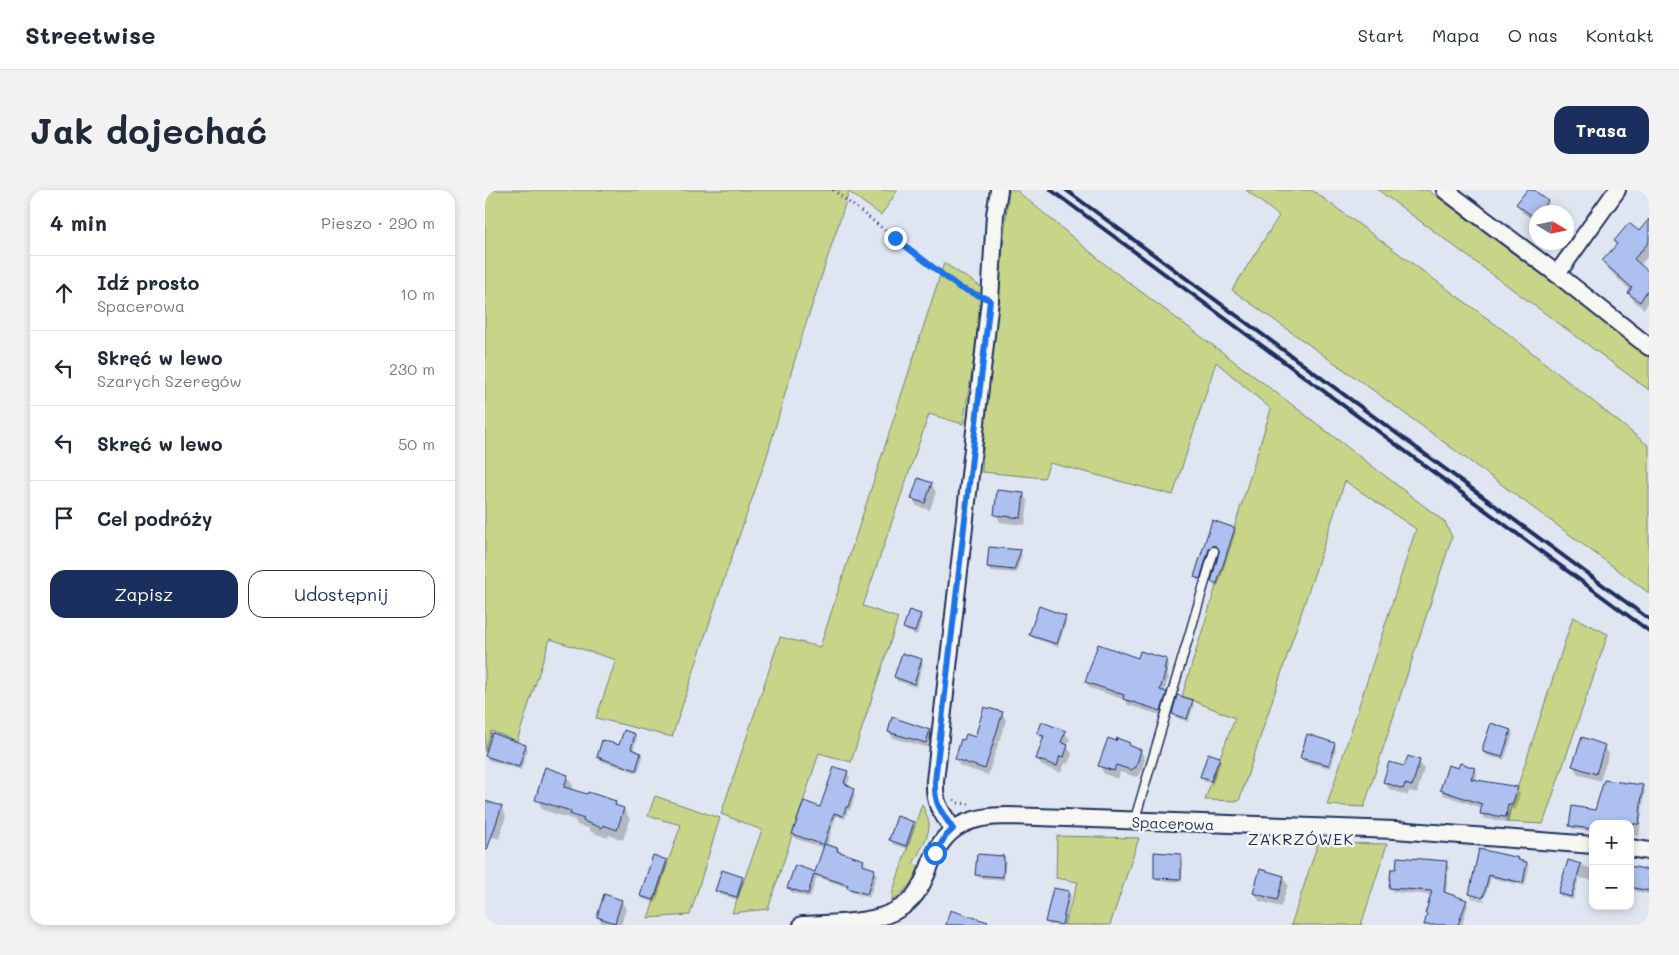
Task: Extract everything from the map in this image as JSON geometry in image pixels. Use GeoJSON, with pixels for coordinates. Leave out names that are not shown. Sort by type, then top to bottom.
{"type":"FeatureCollection","features":[{"type":"Feature","properties":{"kind":"street"},"geometry":{"type":"LineString","coordinates":[[802,925],[859,921],[882,917],[901,908],[908,903],[920,888],[935,853],[945,837],[953,829],[939,808],[935,798],[935,781],[990,300],[995,215],[999,190]]}},
{"type":"Feature","properties":{"kind":"street"},"geometry":{"type":"LineString","coordinates":[[1445,190],[1557,274],[1649,347]]}},
{"type":"Feature","properties":{"kind":"street"},"geometry":{"type":"LineString","coordinates":[[1557,274],[1617,190]]}},
{"type":"Feature","properties":{"kind":"street","name":"Spacerowa"},"geometry":{"type":"LineString","coordinates":[[953,829],[981,818],[1001,816],[1395,830],[1589,845]]}},
{"type":"Feature","properties":{"kind":"street"},"geometry":{"type":"LineString","coordinates":[[1634,849],[1649,851]]}},
{"type":"Feature","properties":{"kind":"lane"},"geometry":{"type":"LineString","coordinates":[[1134,822],[1214,551]]}},
{"type":"Feature","properties":{"kind":"path"},"geometry":{"type":"LineString","coordinates":[[833,190],[960,288],[990,300]]}},
{"type":"Feature","properties":{"kind":"green space"},"geometry":{"type":"Polygon","coordinates":[[[485,190],[898,190],[881,215],[849,192],[800,342],[767,456],[672,737],[596,718],[616,660],[550,639],[517,741],[491,731],[485,752],[485,190]]]}},
{"type":"Feature","properties":{"kind":"green space"},"geometry":{"type":"Polygon","coordinates":[[[1009,190],[1016,190],[1112,270],[1445,522],[1452,537],[1364,807],[1327,805],[1416,529],[1345,481],[1239,801],[1205,800],[1235,718],[1182,696],[1271,409],[1216,362],[1173,495],[1050,463],[1044,478],[982,472],[985,414],[1009,190]]]}},
{"type":"Feature","properties":{"kind":"green space"},"geometry":{"type":"Polygon","coordinates":[[[1246,190],[1312,190],[1506,332],[1649,446],[1649,593],[1381,396],[1232,290],[1279,216],[1246,190]]]}},
{"type":"Feature","properties":{"kind":"green space"},"geometry":{"type":"Polygon","coordinates":[[[1378,190],[1428,190],[1649,355],[1649,390],[1378,190]]]}},
{"type":"Feature","properties":{"kind":"green space"},"geometry":{"type":"Polygon","coordinates":[[[944,263],[983,288],[963,424],[929,414],[863,606],[898,618],[851,762],[819,753],[768,909],[732,913],[762,830],[721,814],[780,637],[820,647],[944,263]]]}},
{"type":"Feature","properties":{"kind":"green space"},"geometry":{"type":"Polygon","coordinates":[[[1573,617],[1608,634],[1543,824],[1506,822],[1573,617]]]}},
{"type":"Feature","properties":{"kind":"green space"},"geometry":{"type":"Polygon","coordinates":[[[655,796],[720,818],[690,915],[648,918],[681,825],[648,816],[655,796]]]}},
{"type":"Feature","properties":{"kind":"green space"},"geometry":{"type":"Polygon","coordinates":[[[922,804],[929,828],[924,844],[913,864],[919,866],[909,886],[892,901],[893,891],[922,804]]]}},
{"type":"Feature","properties":{"kind":"green space"},"geometry":{"type":"Polygon","coordinates":[[[1057,836],[1139,838],[1110,925],[1064,925],[1078,882],[1056,878],[1057,836]]]}},
{"type":"Feature","properties":{"kind":"green space"},"geometry":{"type":"Polygon","coordinates":[[[1318,843],[1387,844],[1361,925],[1291,925],[1318,843]]]}},
{"type":"Feature","properties":{"kind":"building"},"geometry":{"type":"Polygon","coordinates":[[[1527,190],[1534,190],[1548,201],[1545,205],[1529,205],[1529,214],[1516,204],[1527,190]]]}},
{"type":"Feature","properties":{"kind":"building"},"geometry":{"type":"Polygon","coordinates":[[[1649,219],[1649,242],[1634,259],[1649,272],[1649,288],[1640,302],[1628,293],[1632,288],[1602,261],[1617,244],[1614,241],[1629,223],[1639,231],[1649,219]]]}},
{"type":"Feature","properties":{"kind":"building"},"geometry":{"type":"Polygon","coordinates":[[[918,478],[932,483],[925,503],[911,499],[918,478]]]}},
{"type":"Feature","properties":{"kind":"building"},"geometry":{"type":"Polygon","coordinates":[[[997,490],[1024,493],[1021,518],[994,515],[997,490]]]}},
{"type":"Feature","properties":{"kind":"building"},"geometry":{"type":"Polygon","coordinates":[[[1212,520],[1235,528],[1217,584],[1211,582],[1219,552],[1216,546],[1212,546],[1209,549],[1200,579],[1194,577],[1212,520]]]}},
{"type":"Feature","properties":{"kind":"building"},"geometry":{"type":"Polygon","coordinates":[[[989,547],[1021,550],[1014,570],[987,567],[989,547]]]}},
{"type":"Feature","properties":{"kind":"building"},"geometry":{"type":"Polygon","coordinates":[[[1039,606],[1066,616],[1057,644],[1029,635],[1039,606]]]}},
{"type":"Feature","properties":{"kind":"building"},"geometry":{"type":"Polygon","coordinates":[[[909,610],[921,614],[915,632],[903,628],[909,610]]]}},
{"type":"Feature","properties":{"kind":"building"},"geometry":{"type":"Polygon","coordinates":[[[1098,644],[1138,658],[1140,651],[1167,659],[1160,690],[1167,692],[1161,711],[1123,699],[1124,695],[1085,682],[1098,644]]]}},
{"type":"Feature","properties":{"kind":"building"},"geometry":{"type":"Polygon","coordinates":[[[902,653],[922,659],[914,684],[894,677],[902,653]]]}},
{"type":"Feature","properties":{"kind":"building"},"geometry":{"type":"Polygon","coordinates":[[[1177,695],[1193,700],[1187,719],[1172,714],[1177,695]]]}},
{"type":"Feature","properties":{"kind":"building"},"geometry":{"type":"Polygon","coordinates":[[[984,707],[1003,712],[985,769],[955,759],[961,739],[964,740],[966,734],[975,737],[984,707]]]}},
{"type":"Feature","properties":{"kind":"building"},"geometry":{"type":"Polygon","coordinates":[[[892,717],[930,730],[926,743],[888,732],[892,717]]]}},
{"type":"Feature","properties":{"kind":"building"},"geometry":{"type":"Polygon","coordinates":[[[1042,722],[1066,731],[1061,742],[1068,745],[1064,757],[1060,756],[1057,766],[1036,759],[1044,736],[1037,734],[1042,722]]]}},
{"type":"Feature","properties":{"kind":"building"},"geometry":{"type":"Polygon","coordinates":[[[1491,723],[1511,730],[1502,757],[1483,752],[1483,746],[1491,723]]]}},
{"type":"Feature","properties":{"kind":"building"},"geometry":{"type":"Polygon","coordinates":[[[624,730],[635,734],[631,749],[641,753],[636,770],[597,757],[602,740],[619,745],[624,730]]]}},
{"type":"Feature","properties":{"kind":"building"},"geometry":{"type":"Polygon","coordinates":[[[492,733],[526,745],[519,767],[485,756],[492,733]]]}},
{"type":"Feature","properties":{"kind":"building"},"geometry":{"type":"Polygon","coordinates":[[[1307,734],[1335,743],[1329,765],[1300,758],[1307,734]]]}},
{"type":"Feature","properties":{"kind":"building"},"geometry":{"type":"Polygon","coordinates":[[[1582,737],[1605,745],[1596,774],[1572,766],[1582,737]]]}},
{"type":"Feature","properties":{"kind":"building"},"geometry":{"type":"Polygon","coordinates":[[[1108,738],[1116,741],[1117,738],[1141,750],[1136,767],[1131,770],[1116,765],[1114,771],[1098,766],[1108,738]]]}},
{"type":"Feature","properties":{"kind":"building"},"geometry":{"type":"Polygon","coordinates":[[[1208,753],[1220,757],[1211,781],[1200,777],[1208,753]]]}},
{"type":"Feature","properties":{"kind":"building"},"geometry":{"type":"Polygon","coordinates":[[[1408,756],[1420,760],[1412,786],[1405,784],[1403,789],[1383,782],[1389,762],[1404,766],[1408,756]]]}},
{"type":"Feature","properties":{"kind":"building"},"geometry":{"type":"Polygon","coordinates":[[[1460,763],[1475,768],[1471,779],[1518,787],[1512,805],[1508,804],[1506,817],[1480,814],[1482,804],[1440,790],[1448,765],[1458,768],[1460,763]]]}},
{"type":"Feature","properties":{"kind":"building"},"geometry":{"type":"Polygon","coordinates":[[[545,767],[568,775],[564,787],[616,801],[615,805],[624,808],[617,830],[603,825],[602,828],[570,814],[571,811],[535,800],[545,767]]]}},
{"type":"Feature","properties":{"kind":"building"},"geometry":{"type":"Polygon","coordinates":[[[834,767],[848,771],[844,783],[854,789],[843,816],[834,813],[824,844],[838,848],[837,851],[864,860],[862,865],[875,869],[867,894],[847,888],[848,885],[814,874],[808,894],[787,888],[795,865],[815,872],[824,845],[792,834],[804,801],[820,807],[834,767]]]}},
{"type":"Feature","properties":{"kind":"building"},"geometry":{"type":"Polygon","coordinates":[[[1604,780],[1643,785],[1639,824],[1634,824],[1634,820],[1589,820],[1589,828],[1569,826],[1572,806],[1595,810],[1604,780]]]}},
{"type":"Feature","properties":{"kind":"building"},"geometry":{"type":"Polygon","coordinates":[[[485,801],[502,806],[487,850],[485,850],[485,801]]]}},
{"type":"Feature","properties":{"kind":"building"},"geometry":{"type":"Polygon","coordinates":[[[897,816],[914,822],[906,846],[889,840],[897,816]]]}},
{"type":"Feature","properties":{"kind":"building"},"geometry":{"type":"Polygon","coordinates":[[[1479,849],[1519,858],[1518,860],[1527,862],[1523,883],[1489,875],[1483,898],[1469,894],[1479,849]]]}},
{"type":"Feature","properties":{"kind":"building"},"geometry":{"type":"Polygon","coordinates":[[[1154,852],[1181,854],[1181,879],[1154,878],[1154,852]]]}},
{"type":"Feature","properties":{"kind":"building"},"geometry":{"type":"Polygon","coordinates":[[[977,854],[1004,856],[1003,877],[975,875],[977,854]]]}},
{"type":"Feature","properties":{"kind":"building"},"geometry":{"type":"Polygon","coordinates":[[[653,855],[667,860],[654,900],[640,896],[653,855]]]}},
{"type":"Feature","properties":{"kind":"building"},"geometry":{"type":"Polygon","coordinates":[[[1397,857],[1447,861],[1444,892],[1467,900],[1458,925],[1424,925],[1427,914],[1425,914],[1432,891],[1389,888],[1391,869],[1396,869],[1397,857]]]}},
{"type":"Feature","properties":{"kind":"building"},"geometry":{"type":"Polygon","coordinates":[[[1568,860],[1581,864],[1571,897],[1558,893],[1568,860]]]}},
{"type":"Feature","properties":{"kind":"building"},"geometry":{"type":"Polygon","coordinates":[[[1634,867],[1649,870],[1649,891],[1634,888],[1634,867]]]}},
{"type":"Feature","properties":{"kind":"building"},"geometry":{"type":"Polygon","coordinates":[[[1260,869],[1284,876],[1277,900],[1253,893],[1260,869]]]}},
{"type":"Feature","properties":{"kind":"building"},"geometry":{"type":"Polygon","coordinates":[[[722,870],[743,877],[737,897],[715,891],[722,870]]]}},
{"type":"Feature","properties":{"kind":"building"},"geometry":{"type":"Polygon","coordinates":[[[1053,888],[1069,891],[1062,925],[1045,922],[1053,888]]]}},
{"type":"Feature","properties":{"kind":"building"},"geometry":{"type":"Polygon","coordinates":[[[604,894],[622,900],[615,923],[597,917],[604,894]]]}},
{"type":"Feature","properties":{"kind":"building"},"geometry":{"type":"Polygon","coordinates":[[[950,910],[988,922],[987,925],[946,925],[950,910]]]}},
{"type":"Feature","properties":{"kind":"railway"},"geometry":{"type":"LineString","coordinates":[[1051,190],[1649,631]]}},
{"type":"Feature","properties":{"kind":"railway"},"geometry":{"type":"LineString","coordinates":[[1066,190],[1649,619]]}},
{"type":"Feature","properties":{"kind":"district","name":"ZAKRZÓWEK"},"geometry":{"type":"Point","coordinates":[1301,838]}},
{"type":"Feature","properties":{"kind":"route"},"geometry":{"type":"LineString","coordinates":[[895,238],[960,288],[990,300],[935,781],[935,798],[939,808],[953,829],[945,837],[935,853]]}}]}
